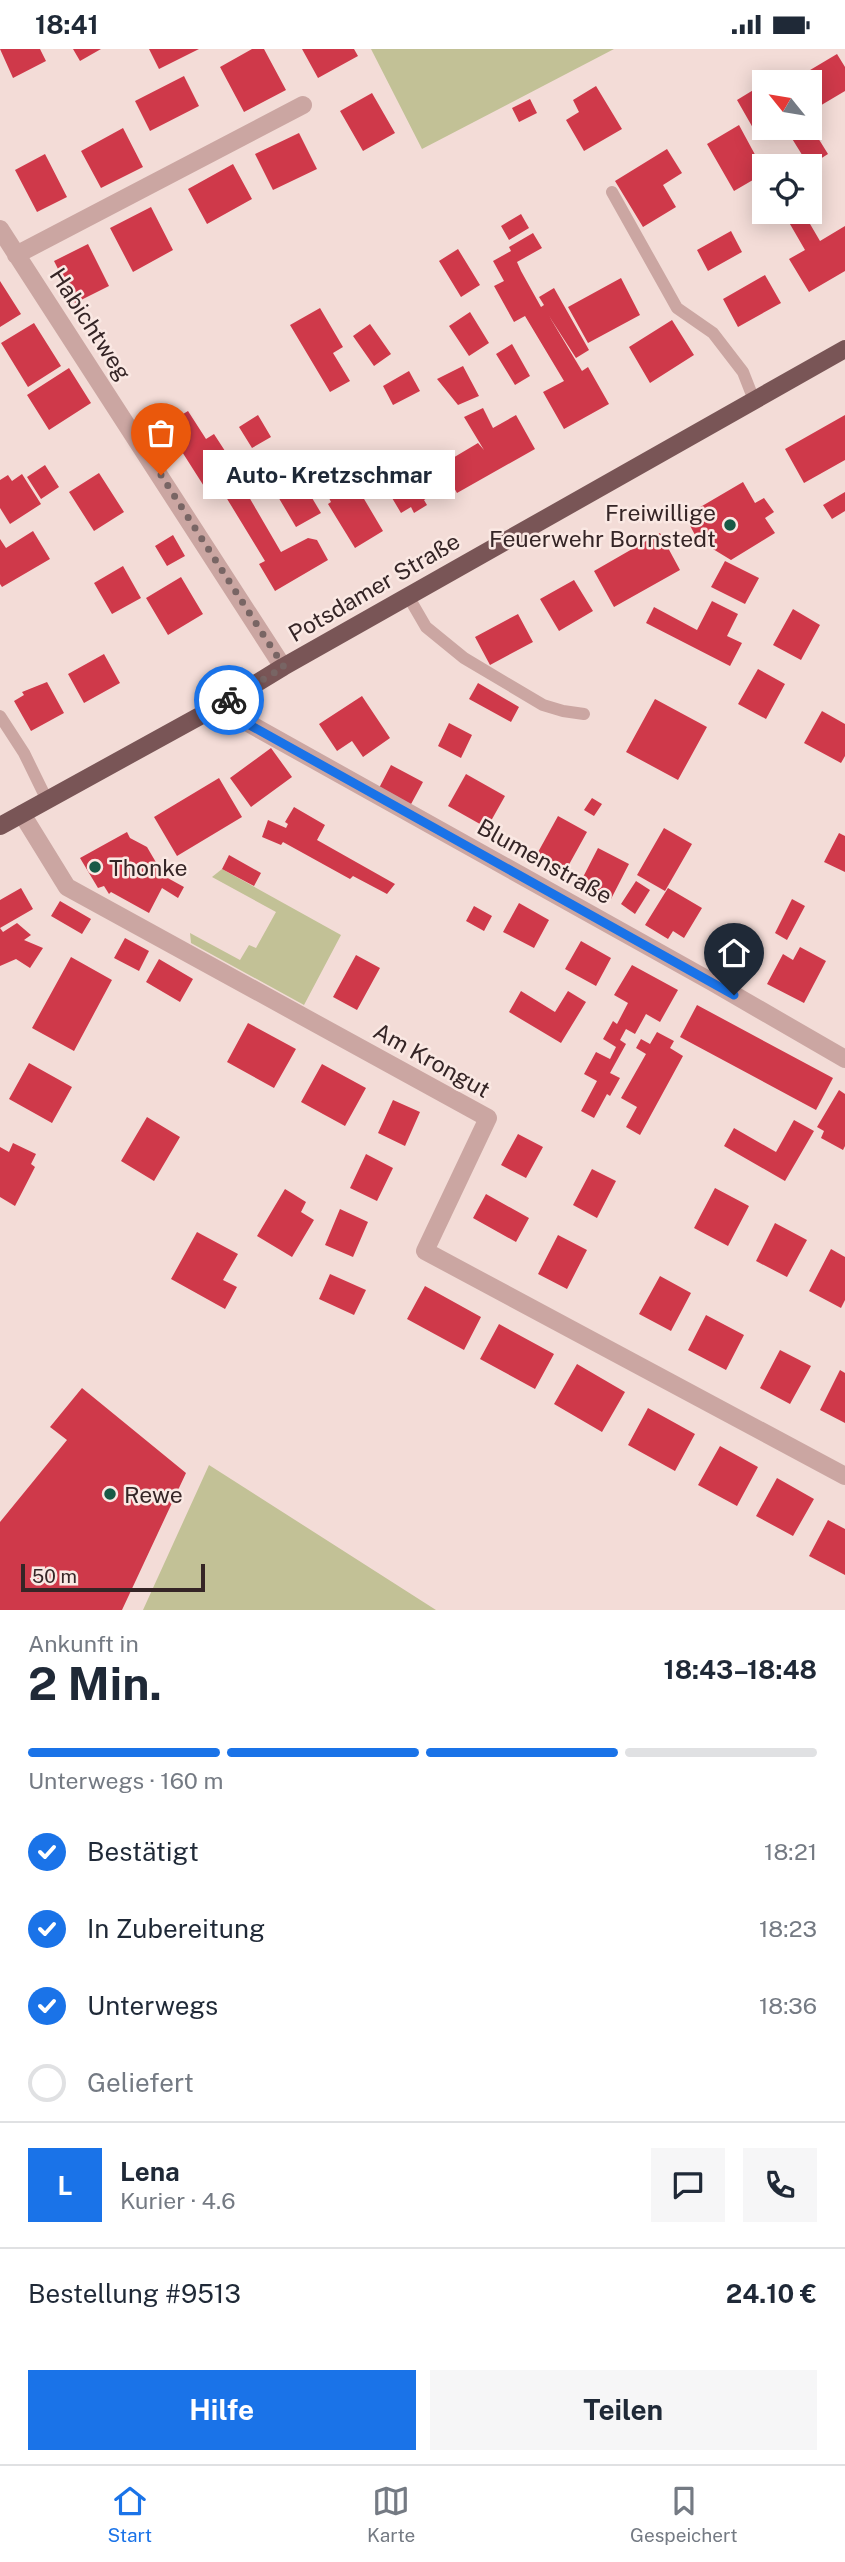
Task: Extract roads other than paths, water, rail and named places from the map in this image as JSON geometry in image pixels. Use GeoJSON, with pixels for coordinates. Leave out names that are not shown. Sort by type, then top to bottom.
{"type":"FeatureCollection","features":[{"type":"Feature","properties":{"kind":"main road","name":"Potsdamer Straße"},"geometry":{"type":"LineString","coordinates":[[0,826],[229,700],[845,349]]}},
{"type":"Feature","properties":{"kind":"street","name":"Habichtweg"},"geometry":{"type":"LineString","coordinates":[[16,255],[303,105]]}},
{"type":"Feature","properties":{"kind":"street","name":"Habichtweg"},"geometry":{"type":"LineString","coordinates":[[0,229],[284,667]]}},
{"type":"Feature","properties":{"kind":"street","name":"Blumenstraße"},"geometry":{"type":"LineString","coordinates":[[229,700],[239,719],[700,975],[845,1059]]}},
{"type":"Feature","properties":{"kind":"street","name":"Am Krongut"},"geometry":{"type":"LineString","coordinates":[[22,814],[67,887],[488,1118],[425,1251],[845,1476]]}},
{"type":"Feature","properties":{"kind":"lane"},"geometry":{"type":"LineString","coordinates":[[612,192],[677,308],[713,333],[743,372],[754,400]]}},
{"type":"Feature","properties":{"kind":"lane"},"geometry":{"type":"LineString","coordinates":[[408,596],[426,627],[464,658],[543,705],[584,714]]}},
{"type":"Feature","properties":{"kind":"lane"},"geometry":{"type":"LineString","coordinates":[[0,716],[24,753],[47,800]]}},
{"type":"Feature","properties":{"kind":"place","name":"Auto- Kretzschmar"},"geometry":{"type":"Point","coordinates":[161,475]}},
{"type":"Feature","properties":{"kind":"place","name":"Freiwillige Feuerwehr Bornstedt"},"geometry":{"type":"Point","coordinates":[730,525]}},
{"type":"Feature","properties":{"kind":"place","name":"Thonke"},"geometry":{"type":"Point","coordinates":[95,867]}},
{"type":"Feature","properties":{"kind":"place","name":"Rewe"},"geometry":{"type":"Point","coordinates":[110,1494]}}]}
